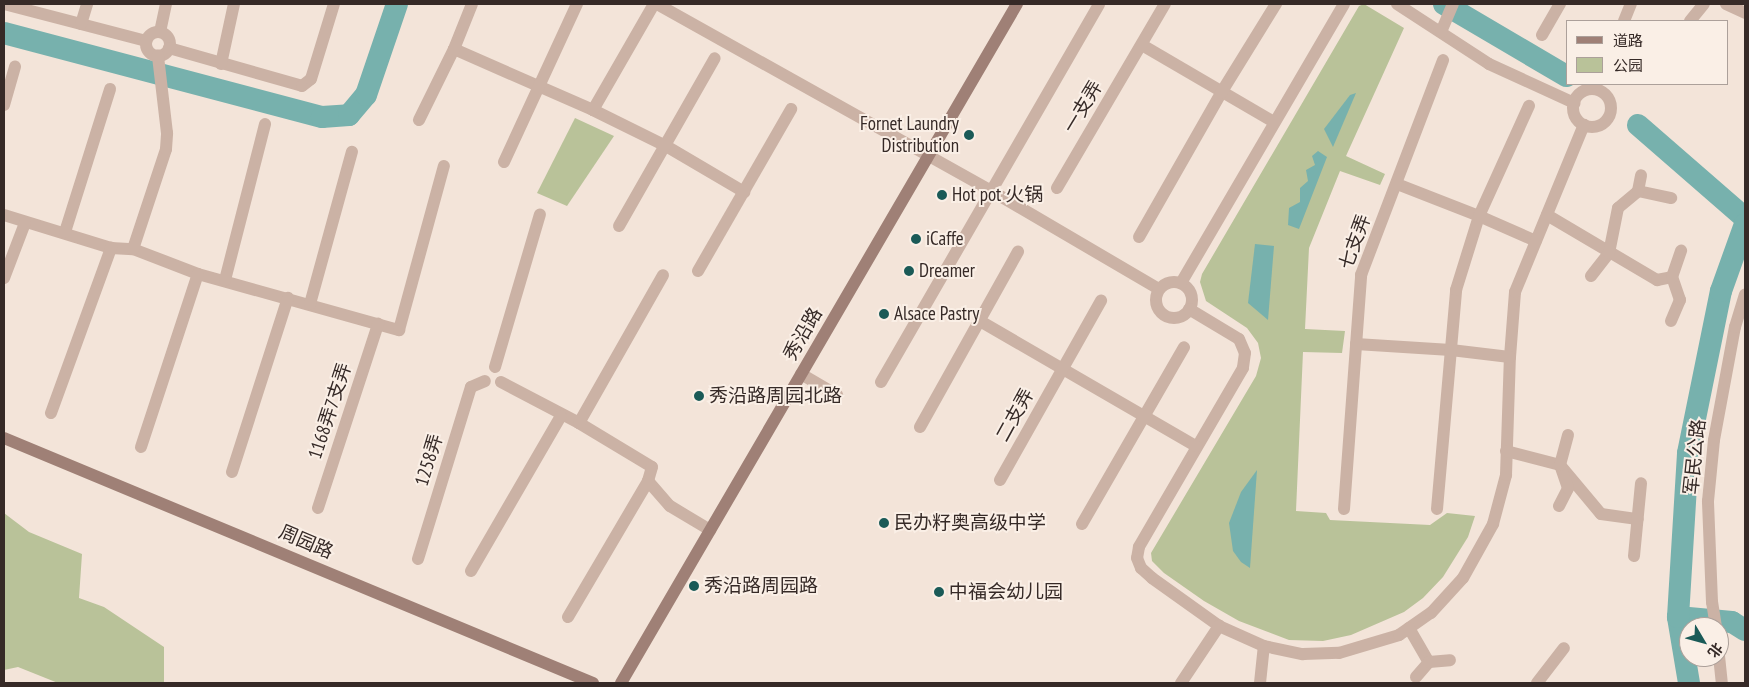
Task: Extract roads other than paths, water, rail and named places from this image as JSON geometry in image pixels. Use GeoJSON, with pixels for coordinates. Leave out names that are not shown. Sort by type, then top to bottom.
{"type":"FeatureCollection","features":[{"type":"Feature","properties":{"kind":"main road","name":"秀沿路"},"geometry":{"type":"LineString","coordinates":[[621,683],[1017,4]]}},
{"type":"Feature","properties":{"kind":"main road","name":"周园路"},"geometry":{"type":"LineString","coordinates":[[4,438],[593,683]]}},
{"type":"Feature","properties":{"kind":"street"},"geometry":{"type":"LineString","coordinates":[[4,4],[146,41]]}},
{"type":"Feature","properties":{"kind":"street"},"geometry":{"type":"LineString","coordinates":[[81,24],[87,4]]}},
{"type":"Feature","properties":{"kind":"street"},"geometry":{"type":"LineString","coordinates":[[160,32],[166,4]]}},
{"type":"Feature","properties":{"kind":"street"},"geometry":{"type":"LineString","coordinates":[[220,64],[234,4]]}},
{"type":"Feature","properties":{"kind":"street"},"geometry":{"type":"LineString","coordinates":[[169,48],[302,86],[311,79],[334,4]]}},
{"type":"Feature","properties":{"kind":"street"},"geometry":{"type":"LineString","coordinates":[[419,120],[454,49],[472,4]]}},
{"type":"Feature","properties":{"kind":"street"},"geometry":{"type":"LineString","coordinates":[[504,162],[577,4]]}},
{"type":"Feature","properties":{"kind":"street"},"geometry":{"type":"LineString","coordinates":[[593,110],[656,4],[990,190],[1159,288]]}},
{"type":"Feature","properties":{"kind":"street","name":"一支弄"},"geometry":{"type":"LineString","coordinates":[[1057,188],[1166,4]]}},
{"type":"Feature","properties":{"kind":"street"},"geometry":{"type":"LineString","coordinates":[[1139,237],[1221,93],[1276,4]]}},
{"type":"Feature","properties":{"kind":"street"},"geometry":{"type":"LineString","coordinates":[[1181,283],[1344,4]]}},
{"type":"Feature","properties":{"kind":"street"},"geometry":{"type":"LineString","coordinates":[[1397,4],[1489,64],[1574,103]]}},
{"type":"Feature","properties":{"kind":"street"},"geometry":{"type":"LineString","coordinates":[[1542,35],[1560,4]]}},
{"type":"Feature","properties":{"kind":"street"},"geometry":{"type":"LineString","coordinates":[[1624,20],[1631,4]]}},
{"type":"Feature","properties":{"kind":"street"},"geometry":{"type":"LineString","coordinates":[[1691,20],[1704,4]]}},
{"type":"Feature","properties":{"kind":"street"},"geometry":{"type":"LineString","coordinates":[[1726,4],[1745,13]]}},
{"type":"Feature","properties":{"kind":"street"},"geometry":{"type":"LineString","coordinates":[[881,382],[1093,6]]}},
{"type":"Feature","properties":{"kind":"street"},"geometry":{"type":"LineString","coordinates":[[1441,32],[1451,8]]}},
{"type":"Feature","properties":{"kind":"street"},"geometry":{"type":"LineString","coordinates":[[134,249],[166,148],[167,133],[158,61],[148,50],[146,41],[150,34],[160,32],[167,36],[169,48],[158,61]]}},
{"type":"Feature","properties":{"kind":"street"},"geometry":{"type":"LineString","coordinates":[[1142,45],[1221,93],[1274,122]]}},
{"type":"Feature","properties":{"kind":"street"},"geometry":{"type":"LineString","coordinates":[[454,49],[593,110],[666,146],[744,192]]}},
{"type":"Feature","properties":{"kind":"street"},"geometry":{"type":"LineString","coordinates":[[619,226],[715,58]]}},
{"type":"Feature","properties":{"kind":"street","name":"七支弄"},"geometry":{"type":"LineString","coordinates":[[1344,509],[1361,275],[1443,60]]}},
{"type":"Feature","properties":{"kind":"street"},"geometry":{"type":"LineString","coordinates":[[4,105],[15,67]]}},
{"type":"Feature","properties":{"kind":"street"},"geometry":{"type":"LineString","coordinates":[[1598,87],[1608,98],[1611,111],[1603,124],[1594,127],[1584,125],[1574,113],[1574,103],[1584,91],[1598,87]]}},
{"type":"Feature","properties":{"kind":"street"},"geometry":{"type":"LineString","coordinates":[[65,232],[110,88]]}},
{"type":"Feature","properties":{"kind":"street"},"geometry":{"type":"LineString","coordinates":[[1437,509],[1456,290],[1479,216],[1529,106]]}},
{"type":"Feature","properties":{"kind":"street"},"geometry":{"type":"LineString","coordinates":[[698,270],[792,109]]}},
{"type":"Feature","properties":{"kind":"street"},"geometry":{"type":"LineString","coordinates":[[225,280],[265,124]]}},
{"type":"Feature","properties":{"kind":"street"},"geometry":{"type":"LineString","coordinates":[[1190,309],[1239,339],[1245,353],[1243,368],[1139,547],[1137,558],[1141,568],[1219,626],[1264,646],[1303,654],[1339,653],[1399,635],[1431,613],[1463,578],[1493,524],[1506,475],[1510,357],[1515,292],[1584,125]]}},
{"type":"Feature","properties":{"kind":"street"},"geometry":{"type":"LineString","coordinates":[[310,304],[352,152]]}},
{"type":"Feature","properties":{"kind":"street"},"geometry":{"type":"LineString","coordinates":[[4,215],[25,223],[65,232],[111,248],[134,249],[198,274],[399,330],[444,166]]}},
{"type":"Feature","properties":{"kind":"street"},"geometry":{"type":"LineString","coordinates":[[1591,276],[1609,253],[1618,208],[1638,191],[1641,175]]}},
{"type":"Feature","properties":{"kind":"street"},"geometry":{"type":"LineString","coordinates":[[1397,184],[1479,216],[1536,241]]}},
{"type":"Feature","properties":{"kind":"street"},"geometry":{"type":"LineString","coordinates":[[1638,191],[1671,198]]}},
{"type":"Feature","properties":{"kind":"street"},"geometry":{"type":"LineString","coordinates":[[501,382],[494,386],[485,381],[486,371],[495,367],[540,214]]}},
{"type":"Feature","properties":{"kind":"street"},"geometry":{"type":"LineString","coordinates":[[1547,215],[1657,280],[1672,277]]}},
{"type":"Feature","properties":{"kind":"street"},"geometry":{"type":"LineString","coordinates":[[4,278],[25,223]]}},
{"type":"Feature","properties":{"kind":"street"},"geometry":{"type":"LineString","coordinates":[[51,413],[111,248]]}},
{"type":"Feature","properties":{"kind":"street"},"geometry":{"type":"LineString","coordinates":[[1671,321],[1680,300],[1672,277],[1681,251]]}},
{"type":"Feature","properties":{"kind":"street"},"geometry":{"type":"LineString","coordinates":[[920,427],[1018,252]]}},
{"type":"Feature","properties":{"kind":"street"},"geometry":{"type":"LineString","coordinates":[[141,447],[198,274]]}},
{"type":"Feature","properties":{"kind":"street"},"geometry":{"type":"LineString","coordinates":[[579,423],[663,275]]}},
{"type":"Feature","properties":{"kind":"street"},"geometry":{"type":"LineString","coordinates":[[1174,282],[1181,283],[1190,293],[1190,309],[1182,316],[1175,318],[1165,316],[1160,312],[1156,303],[1159,288],[1174,282]]}},
{"type":"Feature","properties":{"kind":"street","name":"军民公路"},"geometry":{"type":"LineString","coordinates":[[1714,617],[1712,602],[1708,502],[1714,440],[1735,327],[1745,295]]}},
{"type":"Feature","properties":{"kind":"street"},"geometry":{"type":"LineString","coordinates":[[232,472],[288,298]]}},
{"type":"Feature","properties":{"kind":"street","name":"二支弄"},"geometry":{"type":"LineString","coordinates":[[1000,480],[1101,301]]}},
{"type":"Feature","properties":{"kind":"street"},"geometry":{"type":"LineString","coordinates":[[980,321],[1196,446]]}},
{"type":"Feature","properties":{"kind":"street","name":"1168弄7支弄"},"geometry":{"type":"LineString","coordinates":[[318,508],[378,324]]}},
{"type":"Feature","properties":{"kind":"street"},"geometry":{"type":"LineString","coordinates":[[1356,344],[1451,350],[1510,357]]}},
{"type":"Feature","properties":{"kind":"street"},"geometry":{"type":"LineString","coordinates":[[1082,524],[1184,347]]}},
{"type":"Feature","properties":{"kind":"street"},"geometry":{"type":"LineString","coordinates":[[495,367],[501,371],[501,382]]}},
{"type":"Feature","properties":{"kind":"street"},"geometry":{"type":"LineString","coordinates":[[801,374],[837,395]]}},
{"type":"Feature","properties":{"kind":"street","name":"1258弄"},"geometry":{"type":"LineString","coordinates":[[418,559],[471,387],[485,381]]}},
{"type":"Feature","properties":{"kind":"street"},"geometry":{"type":"LineString","coordinates":[[501,382],[561,416],[579,423],[652,467],[648,481],[568,617]]}},
{"type":"Feature","properties":{"kind":"street"},"geometry":{"type":"LineString","coordinates":[[471,571],[561,416]]}},
{"type":"Feature","properties":{"kind":"street"},"geometry":{"type":"LineString","coordinates":[[1559,506],[1568,488],[1560,465],[1568,435]]}},
{"type":"Feature","properties":{"kind":"street"},"geometry":{"type":"LineString","coordinates":[[1506,451],[1560,465],[1601,514],[1638,519]]}},
{"type":"Feature","properties":{"kind":"street"},"geometry":{"type":"LineString","coordinates":[[648,481],[670,506],[710,530]]}},
{"type":"Feature","properties":{"kind":"street"},"geometry":{"type":"LineString","coordinates":[[1634,556],[1641,483]]}},
{"type":"Feature","properties":{"kind":"street"},"geometry":{"type":"LineString","coordinates":[[1181,683],[1219,626]]}},
{"type":"Feature","properties":{"kind":"street"},"geometry":{"type":"LineString","coordinates":[[1409,628],[1429,662]]}},
{"type":"Feature","properties":{"kind":"street"},"geometry":{"type":"LineString","coordinates":[[1260,683],[1264,646]]}},
{"type":"Feature","properties":{"kind":"street"},"geometry":{"type":"LineString","coordinates":[[1537,683],[1564,648]]}},
{"type":"Feature","properties":{"kind":"street"},"geometry":{"type":"LineString","coordinates":[[1416,677],[1429,662],[1450,660]]}},
{"type":"Feature","properties":{"kind":"street"},"geometry":{"type":"LineString","coordinates":[[1720,667],[1722,683]]}},
{"type":"Feature","properties":{"kind":"water"},"geometry":{"type":"Polygon","coordinates":[[[1356,93],[1333,147],[1324,129],[1350,95],[1356,93]]]}},
{"type":"Feature","properties":{"kind":"water"},"geometry":{"type":"Polygon","coordinates":[[[1318,151],[1327,157],[1299,229],[1288,225],[1289,208],[1300,202],[1300,188],[1308,181],[1306,170],[1315,165],[1312,156],[1318,151]]]}},
{"type":"Feature","properties":{"kind":"water"},"geometry":{"type":"Polygon","coordinates":[[[1255,244],[1274,246],[1268,320],[1248,303],[1255,244]]]}},
{"type":"Feature","properties":{"kind":"water"},"geometry":{"type":"Polygon","coordinates":[[[1257,470],[1250,568],[1241,562],[1233,551],[1229,523],[1241,492],[1257,470]]]}},
{"type":"Feature","properties":{"kind":"waterway"},"geometry":{"type":"LineString","coordinates":[[4,33],[322,117],[349,115],[366,95],[397,4]]}},
{"type":"Feature","properties":{"kind":"waterway"},"geometry":{"type":"LineString","coordinates":[[1444,4],[1566,76]]}},
{"type":"Feature","properties":{"kind":"waterway"},"geometry":{"type":"LineString","coordinates":[[1638,125],[1745,218]]}},
{"type":"Feature","properties":{"kind":"waterway"},"geometry":{"type":"LineString","coordinates":[[1689,683],[1678,617],[1688,453],[1721,291],[1745,224]]}},
{"type":"Feature","properties":{"kind":"waterway"},"geometry":{"type":"LineString","coordinates":[[1678,617],[1732,622],[1745,630]]}},
{"type":"Feature","properties":{"kind":"place","name":"Fornet Laundry Distribution"},"geometry":{"type":"Point","coordinates":[969,135]}},
{"type":"Feature","properties":{"kind":"place","name":"Hot pot 火锅"},"geometry":{"type":"Point","coordinates":[942,195]}},
{"type":"Feature","properties":{"kind":"place","name":"iCaffe"},"geometry":{"type":"Point","coordinates":[916,239]}},
{"type":"Feature","properties":{"kind":"place","name":"Dreamer"},"geometry":{"type":"Point","coordinates":[909,271]}},
{"type":"Feature","properties":{"kind":"place","name":"Alsace Pastry"},"geometry":{"type":"Point","coordinates":[884,314]}},
{"type":"Feature","properties":{"kind":"place","name":"秀沿路周园北路"},"geometry":{"type":"Point","coordinates":[699,396]}},
{"type":"Feature","properties":{"kind":"place","name":"民办籽奥高级中学"},"geometry":{"type":"Point","coordinates":[884,523]}},
{"type":"Feature","properties":{"kind":"place","name":"秀沿路周园路"},"geometry":{"type":"Point","coordinates":[694,586]}},
{"type":"Feature","properties":{"kind":"place","name":"中福会幼儿园"},"geometry":{"type":"Point","coordinates":[939,592]}}]}
